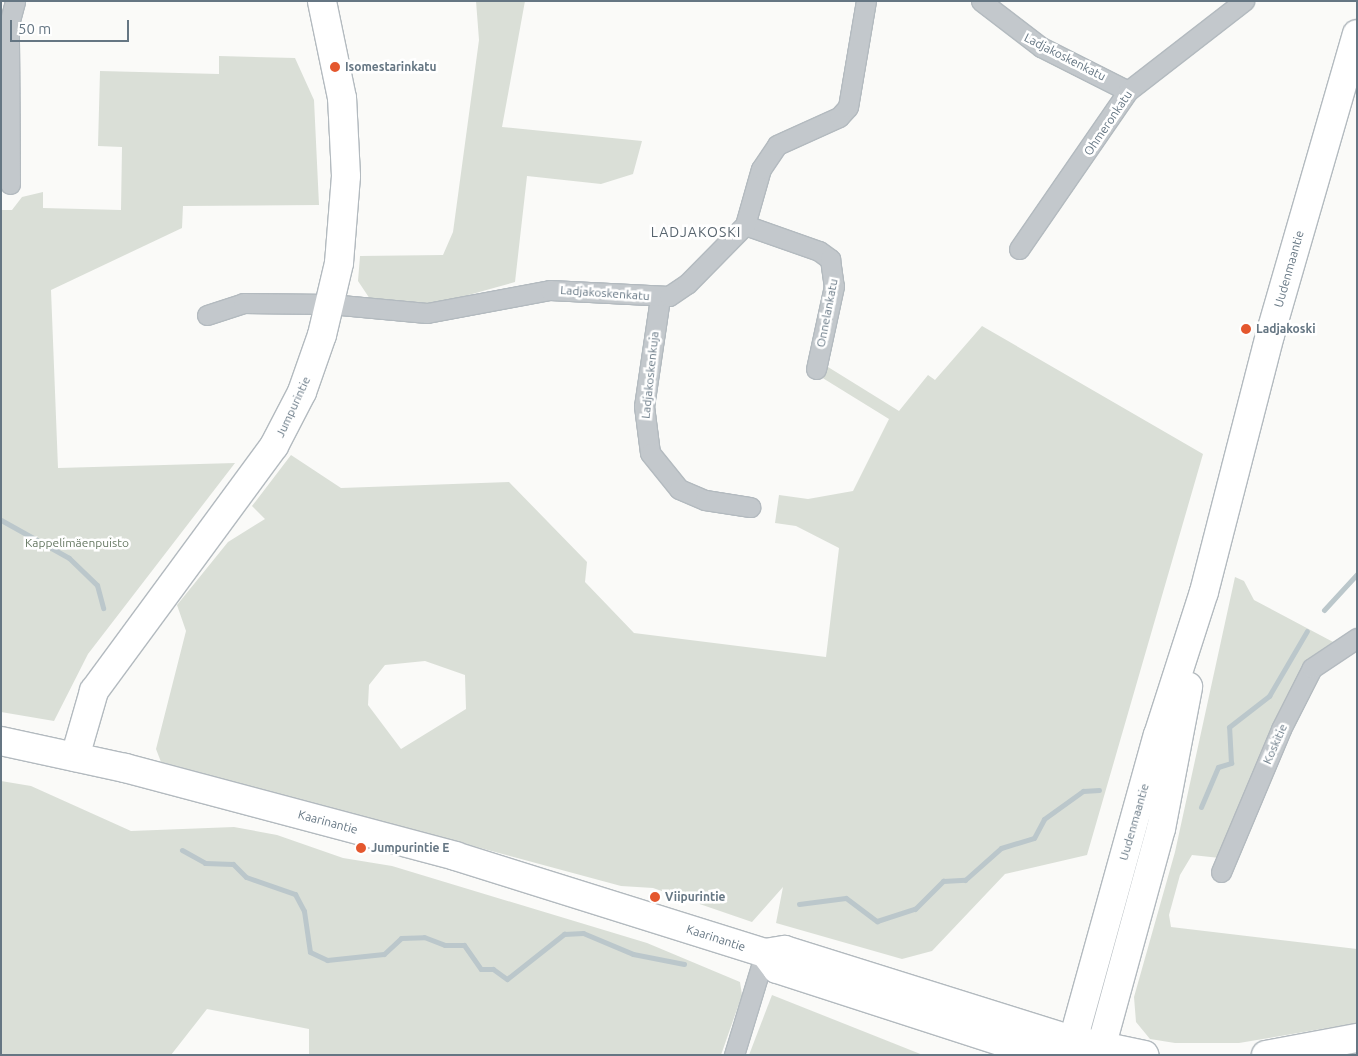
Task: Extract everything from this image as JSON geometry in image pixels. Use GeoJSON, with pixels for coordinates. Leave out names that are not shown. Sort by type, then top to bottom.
{"type":"FeatureCollection","features":[{"type":"Feature","properties":{"kind":"main road","name":"Jumpurintie"},"geometry":{"type":"LineString","coordinates":[[75,757],[94,691],[274,446],[302,392],[321,304],[344,219],[345,138],[322,1]]}},
{"type":"Feature","properties":{"kind":"main road","name":"Uudenmaantie"},"geometry":{"type":"LineString","coordinates":[[1071,1047],[1158,735],[1204,592],[1270,335],[1357,34]]}},
{"type":"Feature","properties":{"kind":"main road","name":"Uudenmaantie"},"geometry":{"type":"LineString","coordinates":[[1100,1051],[1161,829],[1204,592]]}},
{"type":"Feature","properties":{"kind":"main road","name":"Kaarinantie"},"geometry":{"type":"LineString","coordinates":[[1,741],[75,757],[455,856],[765,953],[786,950],[1071,1047],[1144,1055]]}},
{"type":"Feature","properties":{"kind":"main road","name":"Kaarinantie"},"geometry":{"type":"LineString","coordinates":[[765,953],[777,969],[1043,1055]]}},
{"type":"Feature","properties":{"kind":"main road"},"geometry":{"type":"LineString","coordinates":[[1266,1055],[1357,1038]]}},
{"type":"Feature","properties":{"kind":"street"},"geometry":{"type":"LineString","coordinates":[[10,184],[9,24],[15,1]]}},
{"type":"Feature","properties":{"kind":"street","name":"Ladjakoskenkatu"},"geometry":{"type":"LineString","coordinates":[[207,315],[243,303],[321,304],[428,313],[550,290],[660,298],[688,284],[746,225],[769,155],[789,138],[839,117],[848,107],[866,1]]}},
{"type":"Feature","properties":{"kind":"street","name":"Ladjakoskenkatu"},"geometry":{"type":"LineString","coordinates":[[981,1],[1041,48],[1128,91]]}},
{"type":"Feature","properties":{"kind":"street","name":"Ohmeronkatu"},"geometry":{"type":"LineString","coordinates":[[1019,249],[1128,91],[1244,1]]}},
{"type":"Feature","properties":{"kind":"street","name":"Onnelankatu"},"geometry":{"type":"LineString","coordinates":[[746,225],[820,251],[830,259],[834,286],[816,368]]}},
{"type":"Feature","properties":{"kind":"street","name":"Ladjakoskenkuja"},"geometry":{"type":"LineString","coordinates":[[660,298],[644,406],[650,454],[678,489],[705,500],[750,507]]}},
{"type":"Feature","properties":{"kind":"street","name":"Koskitie"},"geometry":{"type":"LineString","coordinates":[[1221,872],[1281,729],[1312,668],[1357,638]]}},
{"type":"Feature","properties":{"kind":"street"},"geometry":{"type":"LineString","coordinates":[[734,1055],[765,953]]}},
{"type":"Feature","properties":{"kind":"green space"},"geometry":{"type":"Polygon","coordinates":[[[476,1],[525,1],[502,127],[642,141],[633,174],[601,184],[527,176],[515,282],[425,307],[372,302],[358,281],[360,256],[443,255],[453,232],[479,40],[476,1]]]}},
{"type":"Feature","properties":{"kind":"green space","name":"Kappelimäenpuisto"},"geometry":{"type":"Polygon","coordinates":[[[219,56],[295,58],[314,100],[319,205],[183,206],[182,228],[51,290],[58,468],[235,463],[88,654],[54,721],[1,712],[1,210],[12,210],[22,197],[43,192],[43,208],[121,210],[122,147],[98,146],[100,71],[219,74],[219,56]]]}},
{"type":"Feature","properties":{"kind":"green space"},"geometry":{"type":"Polygon","coordinates":[[[982,326],[1203,454],[1087,855],[1005,874],[932,951],[902,959],[776,923],[783,887],[752,922],[653,888],[621,886],[161,762],[156,749],[186,631],[177,605],[228,542],[265,519],[252,506],[291,455],[341,488],[509,482],[587,562],[585,582],[634,633],[826,657],[839,548],[796,526],[775,523],[779,495],[808,499],[853,491],[889,419],[821,377],[828,367],[899,411],[928,375],[935,380],[982,326]],[[425,661],[385,665],[369,685],[368,705],[401,749],[466,709],[465,675],[425,661]]]}},
{"type":"Feature","properties":{"kind":"green space"},"geometry":{"type":"Polygon","coordinates":[[[1235,577],[1244,581],[1254,600],[1335,643],[1220,858],[1192,855],[1180,875],[1169,915],[1171,927],[1357,949],[1357,1023],[1239,1043],[1175,1043],[1150,1039],[1136,1022],[1134,997],[1175,852],[1235,577]]]}},
{"type":"Feature","properties":{"kind":"green space"},"geometry":{"type":"Polygon","coordinates":[[[1,781],[31,786],[131,831],[234,827],[277,835],[343,858],[392,866],[647,943],[740,982],[742,995],[721,1055],[309,1055],[309,1029],[207,1009],[171,1055],[1,1055],[1,781]]]}},
{"type":"Feature","properties":{"kind":"green space"},"geometry":{"type":"Polygon","coordinates":[[[772,995],[923,1055],[749,1055],[772,995]]]}},
{"type":"Feature","properties":{"kind":"waterway"},"geometry":{"type":"LineString","coordinates":[[1,520],[69,558],[97,585],[103,608]]}},
{"type":"Feature","properties":{"kind":"waterway"},"geometry":{"type":"LineString","coordinates":[[1324,610],[1357,574]]}},
{"type":"Feature","properties":{"kind":"waterway"},"geometry":{"type":"LineString","coordinates":[[1201,807],[1218,767],[1231,763],[1229,727],[1269,696],[1307,631]]}},
{"type":"Feature","properties":{"kind":"waterway"},"geometry":{"type":"LineString","coordinates":[[799,904],[846,898],[877,921],[915,909],[943,881],[965,880],[1001,848],[1034,838],[1044,819],[1083,791],[1099,790]]}},
{"type":"Feature","properties":{"kind":"waterway"},"geometry":{"type":"LineString","coordinates":[[182,850],[205,863],[233,864],[246,877],[295,894],[304,911],[310,952],[327,960],[384,954],[401,938],[424,937],[445,945],[464,945],[481,969],[493,969],[507,979],[564,934],[583,933],[633,954],[684,964]]}},
{"type":"Feature","properties":{"kind":"place","name":"Isomestarinkatu"},"geometry":{"type":"Point","coordinates":[335,67]}},
{"type":"Feature","properties":{"kind":"place","name":"Ladjakoski"},"geometry":{"type":"Point","coordinates":[1246,329]}},
{"type":"Feature","properties":{"kind":"place","name":"Jumpurintie E"},"geometry":{"type":"Point","coordinates":[361,848]}},
{"type":"Feature","properties":{"kind":"place","name":"Viipurintie"},"geometry":{"type":"Point","coordinates":[655,897]}},
{"type":"Feature","properties":{"kind":"district","name":"LADJAKOSKI"},"geometry":{"type":"Point","coordinates":[696,232]}}]}
